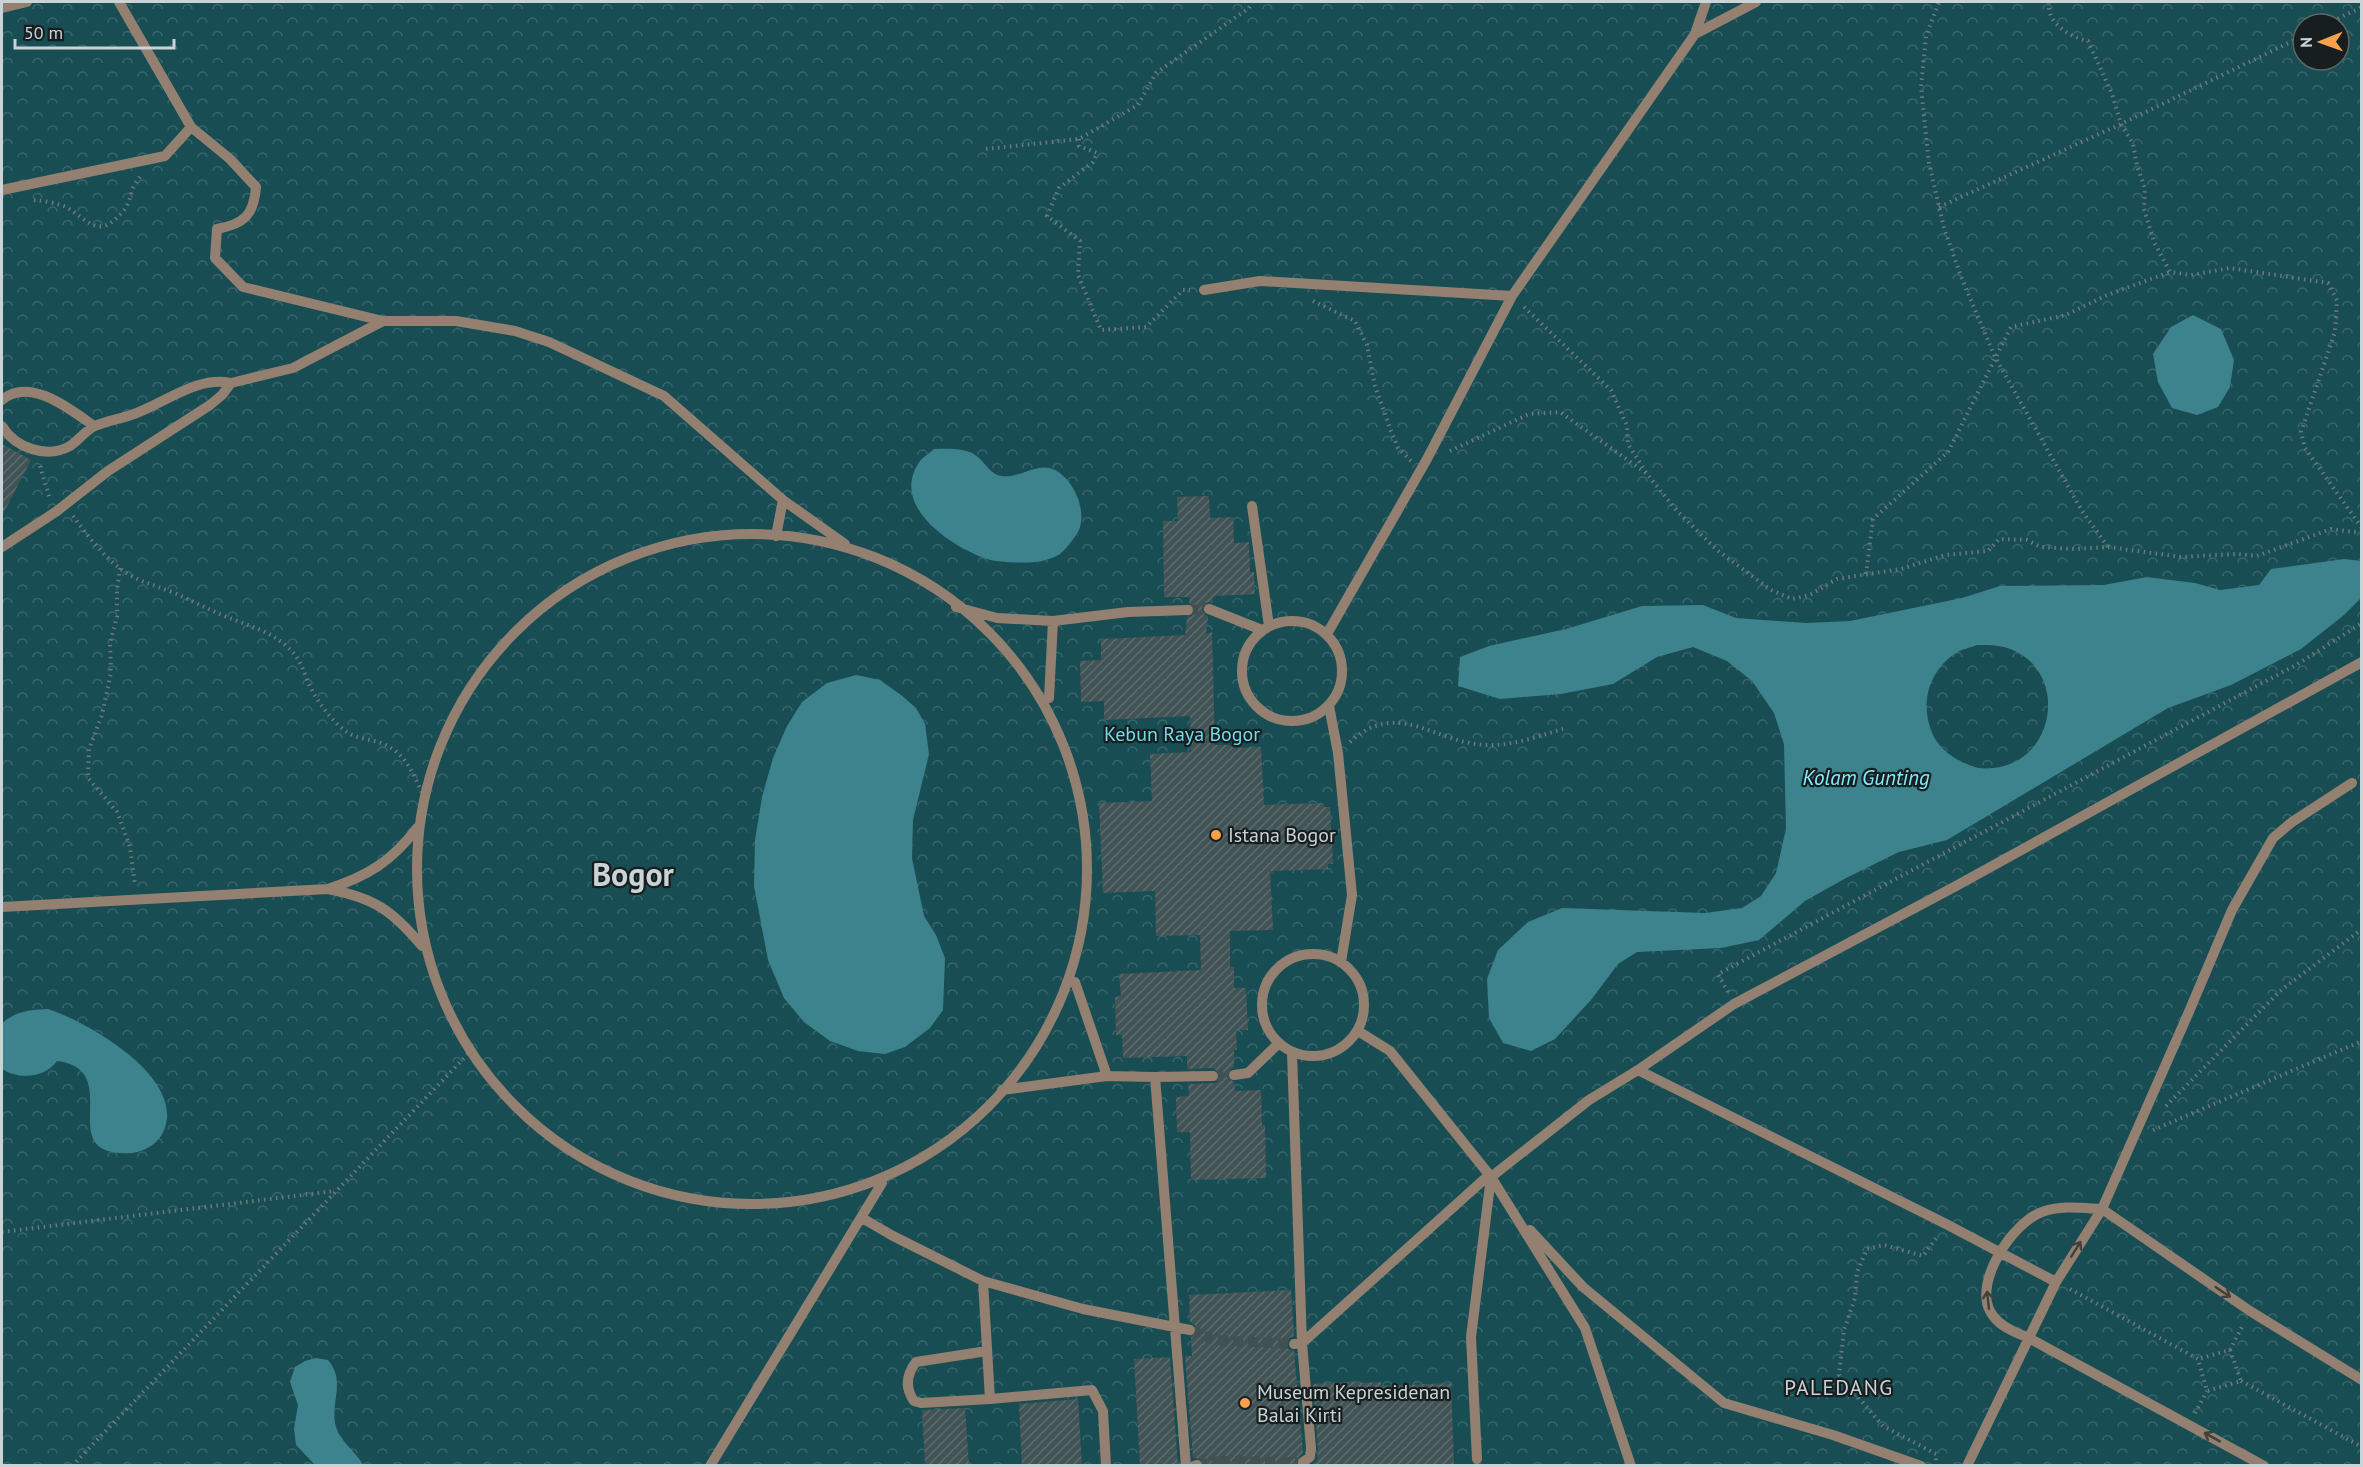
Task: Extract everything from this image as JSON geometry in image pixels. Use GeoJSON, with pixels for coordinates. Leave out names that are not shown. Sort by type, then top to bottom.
{"type":"FeatureCollection","features":[{"type":"Feature","properties":{"kind":"lane"},"geometry":{"type":"LineString","coordinates":[[2,8],[27,2]]}},
{"type":"Feature","properties":{"kind":"lane"},"geometry":{"type":"LineString","coordinates":[[119,2],[191,127],[230,159],[256,187],[254,206],[247,216],[233,226],[217,229],[215,258],[243,287],[383,321],[456,321],[515,331],[549,342],[664,396],[783,500],[847,546],[950,605],[991,638],[1049,698],[1069,735],[1085,798],[1088,899],[1075,982],[1002,1090],[952,1132],[882,1183],[832,1194],[769,1201],[706,1199],[646,1187],[579,1157],[522,1111],[468,1054],[444,1010],[424,948],[416,906],[414,865],[423,795],[436,751],[459,699],[491,654],[534,610],[576,582],[626,558],[688,542],[769,536],[847,546]]}},
{"type":"Feature","properties":{"kind":"lane"},"geometry":{"type":"LineString","coordinates":[[1327,634],[1427,459],[1512,296],[1695,34],[1706,2]]}},
{"type":"Feature","properties":{"kind":"lane"},"geometry":{"type":"LineString","coordinates":[[1695,34],[1756,2]]}},
{"type":"Feature","properties":{"kind":"lane"},"geometry":{"type":"LineString","coordinates":[[2,190],[165,156],[191,127]]}},
{"type":"Feature","properties":{"kind":"lane"},"geometry":{"type":"LineString","coordinates":[[1204,290],[1260,281],[1512,296]]}},
{"type":"Feature","properties":{"kind":"lane"},"geometry":{"type":"LineString","coordinates":[[2,426],[19,444],[35,450],[58,452],[94,426],[132,415],[201,384],[220,381],[231,383],[293,368],[383,321]]}},
{"type":"Feature","properties":{"kind":"lane"},"geometry":{"type":"LineString","coordinates":[[2,547],[57,511],[108,471],[210,405],[231,383]]}},
{"type":"Feature","properties":{"kind":"lane"},"geometry":{"type":"LineString","coordinates":[[2,400],[16,392],[33,393],[64,405],[94,426]]}},
{"type":"Feature","properties":{"kind":"lane"},"geometry":{"type":"LineString","coordinates":[[769,536],[783,500]]}},
{"type":"Feature","properties":{"kind":"lane"},"geometry":{"type":"LineString","coordinates":[[1252,506],[1265,628]]}},
{"type":"Feature","properties":{"kind":"lane"},"geometry":{"type":"LineString","coordinates":[[950,605],[997,618],[1053,621],[1128,612],[1188,610]]}},
{"type":"Feature","properties":{"kind":"lane"},"geometry":{"type":"LineString","coordinates":[[1209,609],[1265,628]]}},
{"type":"Feature","properties":{"kind":"lane"},"geometry":{"type":"LineString","coordinates":[[1049,698],[1053,621]]}},
{"type":"Feature","properties":{"kind":"lane"},"geometry":{"type":"LineString","coordinates":[[1284,621],[1299,621],[1314,625],[1327,634],[1338,651],[1343,670],[1340,689],[1329,706],[1316,716],[1300,722],[1283,722],[1267,716],[1255,705],[1246,691],[1242,675],[1243,658],[1250,643],[1265,628],[1284,621]]}},
{"type":"Feature","properties":{"kind":"lane"},"geometry":{"type":"LineString","coordinates":[[1298,1343],[1490,1176],[1589,1100],[1638,1070],[1734,1004],[1956,886],[2361,662]]}},
{"type":"Feature","properties":{"kind":"lane"},"geometry":{"type":"LineString","coordinates":[[1329,706],[1338,753],[1353,895],[1341,962]]}},
{"type":"Feature","properties":{"kind":"lane"},"geometry":{"type":"LineString","coordinates":[[1967,1466],[2027,1337],[2056,1281],[2102,1209],[2232,910],[2273,838],[2292,822],[2352,783]]}},
{"type":"Feature","properties":{"kind":"lane"},"geometry":{"type":"LineString","coordinates":[[2,907],[328,889],[354,881],[379,867],[400,850],[417,828]]}},
{"type":"Feature","properties":{"kind":"lane"},"geometry":{"type":"LineString","coordinates":[[328,889],[356,895],[383,907],[405,925],[424,948]]}},
{"type":"Feature","properties":{"kind":"lane"},"geometry":{"type":"LineString","coordinates":[[1309,953],[1326,955],[1341,962],[1356,977],[1364,996],[1363,1017],[1358,1031],[1345,1046],[1319,1057],[1306,1057],[1292,1053],[1278,1044],[1267,1030],[1262,1014],[1262,997],[1268,980],[1278,967],[1292,957],[1309,953]]}},
{"type":"Feature","properties":{"kind":"lane"},"geometry":{"type":"LineString","coordinates":[[1075,982],[1107,1076]]}},
{"type":"Feature","properties":{"kind":"lane"},"geometry":{"type":"LineString","coordinates":[[1358,1031],[1390,1051],[1490,1176],[1512,1211],[1585,1328],[1631,1466]]}},
{"type":"Feature","properties":{"kind":"lane"},"geometry":{"type":"LineString","coordinates":[[1234,1075],[1248,1073],[1278,1044]]}},
{"type":"Feature","properties":{"kind":"lane"},"geometry":{"type":"LineString","coordinates":[[1292,1053],[1298,1343],[1311,1448],[1310,1457],[1302,1463]]}},
{"type":"Feature","properties":{"kind":"lane"},"geometry":{"type":"LineString","coordinates":[[1638,1070],[2056,1281]]}},
{"type":"Feature","properties":{"kind":"lane"},"geometry":{"type":"LineString","coordinates":[[1002,1090],[1107,1076],[1213,1076]]}},
{"type":"Feature","properties":{"kind":"lane"},"geometry":{"type":"LineString","coordinates":[[1155,1077],[1185,1466]]}},
{"type":"Feature","properties":{"kind":"lane"},"geometry":{"type":"LineString","coordinates":[[1477,1460],[1471,1337],[1490,1176]]}},
{"type":"Feature","properties":{"kind":"lane"},"geometry":{"type":"LineString","coordinates":[[710,1466],[882,1183]]}},
{"type":"Feature","properties":{"kind":"lane"},"geometry":{"type":"LineString","coordinates":[[2264,1466],[2027,1337],[2011,1331],[1999,1322],[1988,1308],[1988,1278],[2000,1253],[2025,1222],[2040,1212],[2065,1207],[2102,1209],[2250,1311],[2361,1380]]}},
{"type":"Feature","properties":{"kind":"lane"},"geometry":{"type":"LineString","coordinates":[[1512,1211],[1582,1287],[1724,1403],[1851,1441],[1921,1466]]}},
{"type":"Feature","properties":{"kind":"lane"},"geometry":{"type":"LineString","coordinates":[[862,1218],[983,1281],[1083,1309],[1190,1330]]}},
{"type":"Feature","properties":{"kind":"lane"},"geometry":{"type":"LineString","coordinates":[[983,1281],[990,1399]]}},
{"type":"Feature","properties":{"kind":"lane"},"geometry":{"type":"LineString","coordinates":[[987,1351],[916,1362],[910,1371],[907,1383],[910,1395],[914,1401],[921,1403],[1092,1390],[1103,1411],[1106,1466]]}},
{"type":"Feature","properties":{"kind":"path"},"geometry":{"type":"LineString","coordinates":[[986,149],[1079,139],[1138,105],[1156,73],[1249,8],[1252,2]]}},
{"type":"Feature","properties":{"kind":"path"},"geometry":{"type":"LineString","coordinates":[[1939,2],[1926,36],[1921,87],[1929,163],[1944,228],[1962,279],[1995,357],[2082,511],[2108,547]]}},
{"type":"Feature","properties":{"kind":"path"},"geometry":{"type":"LineString","coordinates":[[2049,2],[2048,7],[2055,21],[2066,33],[2088,41],[2112,94],[2121,124],[2133,144],[2137,166],[2145,188],[2144,209],[2154,242],[2170,272]]}},
{"type":"Feature","properties":{"kind":"path"},"geometry":{"type":"LineString","coordinates":[[1939,207],[2121,124],[2291,42]]}},
{"type":"Feature","properties":{"kind":"path"},"geometry":{"type":"LineString","coordinates":[[1079,139],[1080,146],[1097,153],[1093,162],[1059,188],[1047,216],[1080,241],[1077,274],[1101,330],[1146,327],[1183,290],[1204,290]]}},
{"type":"Feature","properties":{"kind":"path"},"geometry":{"type":"LineString","coordinates":[[30,199],[65,207],[85,222],[99,226],[114,219],[126,207],[135,182],[142,176]]}},
{"type":"Feature","properties":{"kind":"path"},"geometry":{"type":"LineString","coordinates":[[1866,574],[1873,519],[1948,452],[2011,327],[2066,315],[2107,296],[2170,272],[2191,275],[2230,268],[2328,283],[2337,300],[2335,332],[2301,432],[2305,448],[2361,530]]}},
{"type":"Feature","properties":{"kind":"path"},"geometry":{"type":"LineString","coordinates":[[1512,296],[1611,390],[1627,426],[1628,444],[1647,474],[1677,511],[1717,550],[1771,590],[1792,599],[1810,595],[1838,579],[1901,569],[1945,555],[1988,551],[1999,539],[2027,540],[2041,547],[2074,549],[2108,547],[2181,557],[2237,554],[2257,556],[2331,529],[2361,530]]}},
{"type":"Feature","properties":{"kind":"path"},"geometry":{"type":"LineString","coordinates":[[1303,299],[1315,301],[1355,321],[1367,345],[1376,386],[1398,448],[1411,461],[1427,459],[1471,442],[1529,414],[1560,412],[1647,474]]}},
{"type":"Feature","properties":{"kind":"path"},"geometry":{"type":"LineString","coordinates":[[35,450],[48,495],[57,511]]}},
{"type":"Feature","properties":{"kind":"path"},"geometry":{"type":"LineString","coordinates":[[80,525],[120,568],[146,585],[170,592],[223,616],[249,624],[283,643],[300,659],[314,694],[326,711],[346,732],[364,740],[382,743],[399,753],[412,771],[423,795]]}},
{"type":"Feature","properties":{"kind":"path"},"geometry":{"type":"LineString","coordinates":[[120,568],[117,617],[110,643],[111,672],[102,715],[89,749],[88,778],[117,812],[130,847],[137,900]]}},
{"type":"Feature","properties":{"kind":"path"},"geometry":{"type":"LineString","coordinates":[[1734,1004],[1718,974],[2296,665],[2361,623]]}},
{"type":"Feature","properties":{"kind":"path"},"geometry":{"type":"LineString","coordinates":[[1338,753],[1370,726],[1390,722],[1408,722],[1449,737],[1484,745],[1512,744],[1563,729]]}},
{"type":"Feature","properties":{"kind":"path"},"geometry":{"type":"LineString","coordinates":[[2158,1114],[2280,991],[2361,929]]}},
{"type":"Feature","properties":{"kind":"path"},"geometry":{"type":"LineString","coordinates":[[2133,1138],[2361,1041]]}},
{"type":"Feature","properties":{"kind":"path"},"geometry":{"type":"LineString","coordinates":[[72,1466],[468,1054]]}},
{"type":"Feature","properties":{"kind":"path"},"geometry":{"type":"LineString","coordinates":[[2,1232],[336,1191]]}},
{"type":"Feature","properties":{"kind":"path"},"geometry":{"type":"LineString","coordinates":[[1900,1435],[1883,1426],[1839,1375],[1844,1330],[1855,1298],[1857,1272],[1867,1249],[1884,1245],[1923,1256],[1946,1224]]}},
{"type":"Feature","properties":{"kind":"path"},"geometry":{"type":"LineString","coordinates":[[2056,1281],[2198,1359],[2230,1350]]}},
{"type":"Feature","properties":{"kind":"path"},"geometry":{"type":"LineString","coordinates":[[2250,1311],[2230,1350],[2241,1381],[2361,1447]]}},
{"type":"Feature","properties":{"kind":"path"},"geometry":{"type":"LineString","coordinates":[[2189,1425],[2207,1391],[2198,1359]]}},
{"type":"Feature","properties":{"kind":"path"},"geometry":{"type":"LineString","coordinates":[[2207,1391],[2241,1381]]}},
{"type":"Feature","properties":{"kind":"green space","name":"Kebun Raya Bogor"},"geometry":{"type":"Polygon","coordinates":[[[2,2],[2361,2],[2361,1465],[2,1465],[2,2]]]}},
{"type":"Feature","properties":{"kind":"water"},"geometry":{"type":"Polygon","coordinates":[[[2193,315],[2221,329],[2234,360],[2230,387],[2218,407],[2197,415],[2172,408],[2158,382],[2153,354],[2171,327],[2193,315]]]}},
{"type":"Feature","properties":{"kind":"water"},"geometry":{"type":"Polygon","coordinates":[[[934,449],[957,449],[968,452],[978,457],[995,474],[1002,476],[1042,468],[1055,470],[1068,481],[1077,496],[1081,514],[1078,533],[1059,555],[1034,562],[987,559],[957,545],[928,522],[918,509],[912,494],[912,478],[920,461],[934,449]]]}},
{"type":"Feature","properties":{"kind":"water","name":"Kolam Gunting"},"geometry":{"type":"Polygon","coordinates":[[[2344,559],[2361,561],[2361,598],[2344,615],[2301,649],[2231,685],[2168,708],[1947,840],[1899,852],[1846,878],[1805,901],[1759,940],[1721,948],[1637,952],[1618,964],[1591,1000],[1555,1039],[1531,1051],[1503,1043],[1489,1018],[1487,979],[1498,950],[1528,922],[1562,908],[1705,913],[1742,908],[1761,896],[1776,873],[1786,829],[1784,744],[1774,713],[1752,681],[1727,661],[1693,647],[1657,657],[1613,684],[1561,694],[1500,699],[1458,686],[1460,657],[1489,646],[1566,629],[1642,606],[1703,605],[1736,618],[1806,623],[1850,621],[1962,598],[2000,586],[2104,585],[2147,577],[2195,583],[2220,590],[2259,585],[2271,569],[2344,559]],[[1977,645],[1958,652],[1946,661],[1932,680],[1927,702],[1929,726],[1937,742],[1953,757],[1978,768],[2004,766],[2021,758],[2034,746],[2043,730],[2048,713],[2047,695],[2042,678],[2032,664],[2017,652],[1998,646],[1977,645]]]}},
{"type":"Feature","properties":{"kind":"water"},"geometry":{"type":"Polygon","coordinates":[[[856,675],[880,680],[916,708],[925,724],[929,754],[913,820],[912,858],[924,916],[936,935],[945,958],[943,1010],[930,1028],[905,1047],[885,1054],[858,1051],[830,1041],[804,1022],[784,998],[768,960],[754,886],[755,840],[762,797],[773,758],[787,726],[802,702],[827,683],[856,675]]]}},
{"type":"Feature","properties":{"kind":"water"},"geometry":{"type":"Polygon","coordinates":[[[48,1009],[108,1039],[148,1072],[161,1091],[167,1110],[164,1130],[151,1146],[132,1153],[108,1151],[95,1142],[91,1129],[87,1080],[77,1068],[57,1061],[46,1071],[31,1076],[16,1075],[2,1069],[2,1023],[24,1012],[48,1009]]]}},
{"type":"Feature","properties":{"kind":"water"},"geometry":{"type":"Polygon","coordinates":[[[316,1358],[328,1360],[334,1368],[337,1385],[334,1409],[336,1427],[341,1438],[363,1465],[315,1465],[296,1445],[294,1429],[298,1405],[290,1382],[295,1367],[316,1358]]]}},
{"type":"Feature","properties":{"kind":"building"},"geometry":{"type":"Polygon","coordinates":[[[2,444],[31,460],[2,516],[2,444]]]}},
{"type":"Feature","properties":{"kind":"building","name":"Istana Bogor"},"geometry":{"type":"Polygon","coordinates":[[[1209,496],[1210,518],[1233,517],[1234,543],[1249,542],[1250,572],[1254,572],[1255,594],[1214,596],[1211,602],[1205,603],[1202,607],[1203,613],[1208,617],[1206,634],[1212,632],[1215,745],[1229,745],[1234,748],[1261,747],[1264,805],[1324,803],[1324,807],[1330,807],[1333,864],[1328,864],[1328,869],[1270,871],[1273,930],[1230,931],[1230,967],[1234,967],[1234,988],[1246,988],[1248,1030],[1236,1030],[1237,1050],[1234,1050],[1234,1067],[1229,1070],[1227,1077],[1234,1082],[1235,1091],[1261,1090],[1262,1125],[1265,1125],[1266,1178],[1191,1180],[1190,1132],[1177,1132],[1176,1097],[1189,1096],[1188,1084],[1216,1083],[1220,1079],[1220,1073],[1213,1068],[1187,1069],[1187,1056],[1123,1058],[1122,1035],[1116,1035],[1115,997],[1121,996],[1119,974],[1201,970],[1200,935],[1156,936],[1155,891],[1103,893],[1099,803],[1152,801],[1150,754],[1191,752],[1190,716],[1104,720],[1104,701],[1081,702],[1080,661],[1101,660],[1101,639],[1185,635],[1187,618],[1192,616],[1195,609],[1189,603],[1190,597],[1164,597],[1163,521],[1178,521],[1177,497],[1209,496]]]}},
{"type":"Feature","properties":{"kind":"building","name":"Museum Kepresidenan Balai Kirti"},"geometry":{"type":"Polygon","coordinates":[[[1291,1290],[1294,1336],[1289,1338],[1287,1344],[1288,1349],[1294,1351],[1303,1453],[1297,1458],[1296,1466],[1204,1466],[1201,1459],[1193,1458],[1185,1356],[1192,1356],[1191,1337],[1197,1331],[1195,1325],[1190,1322],[1189,1295],[1291,1290]]]}},
{"type":"Feature","properties":{"kind":"building"},"geometry":{"type":"Polygon","coordinates":[[[1170,1357],[1178,1466],[1140,1466],[1134,1359],[1170,1357]]]}},
{"type":"Feature","properties":{"kind":"building"},"geometry":{"type":"Polygon","coordinates":[[[1360,1381],[1360,1383],[1381,1382],[1381,1386],[1451,1383],[1454,1466],[1311,1466],[1317,1460],[1318,1449],[1313,1384],[1360,1381]]]}},
{"type":"Feature","properties":{"kind":"building"},"geometry":{"type":"Polygon","coordinates":[[[1078,1399],[1082,1466],[1022,1466],[1019,1404],[1078,1399]]]}},
{"type":"Feature","properties":{"kind":"building"},"geometry":{"type":"Polygon","coordinates":[[[965,1408],[969,1466],[925,1466],[922,1410],[965,1408]]]}},
{"type":"Feature","properties":{"kind":"tunnel"},"geometry":{"type":"LineString","coordinates":[[1188,610],[1209,609]]}},
{"type":"Feature","properties":{"kind":"tunnel"},"geometry":{"type":"LineString","coordinates":[[1213,1076],[1234,1075]]}},
{"type":"Feature","properties":{"kind":"tunnel"},"geometry":{"type":"LineString","coordinates":[[1190,1330],[1214,1340],[1294,1344]]}},
{"type":"Feature","properties":{"kind":"tunnel"},"geometry":{"type":"LineString","coordinates":[[1220,1461],[1300,1462]]}},
{"type":"Feature","properties":{"kind":"tunnel"},"geometry":{"type":"LineString","coordinates":[[1197,1465],[1220,1461],[1220,1466]]}},
{"type":"Feature","properties":{"kind":"place","name":"Istana Bogor"},"geometry":{"type":"Point","coordinates":[1216,835]}},
{"type":"Feature","properties":{"kind":"place","name":"Museum Kepresidenan Balai Kirti"},"geometry":{"type":"Point","coordinates":[1245,1403]}},
{"type":"Feature","properties":{"kind":"district","name":"Bogor"},"geometry":{"type":"Point","coordinates":[633,875]}},
{"type":"Feature","properties":{"kind":"district","name":"PALEDANG"},"geometry":{"type":"Point","coordinates":[1839,1388]}}]}
